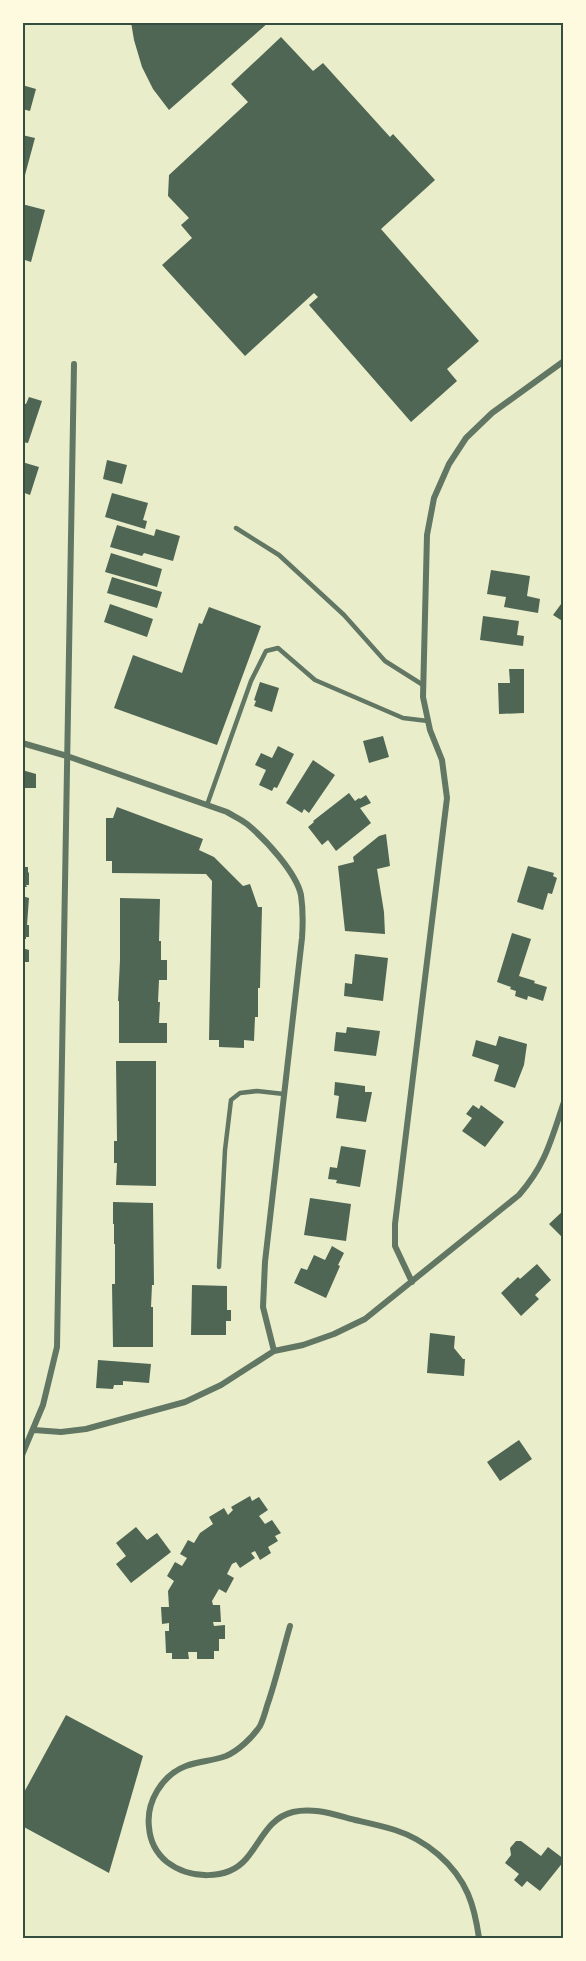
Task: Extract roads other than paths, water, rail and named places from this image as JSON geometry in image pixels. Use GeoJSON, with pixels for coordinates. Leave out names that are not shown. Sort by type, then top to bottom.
{"type":"FeatureCollection","features":[{"type":"Feature","properties":{"kind":"street"},"geometry":{"type":"LineString","coordinates":[[412,1282],[395,1246],[395,1224],[447,798],[442,760],[430,730],[423,697],[427,535],[434,498],[449,464],[466,438],[492,413],[564,361]]}},
{"type":"Feature","properties":{"kind":"street"},"geometry":{"type":"LineString","coordinates":[[22,1455],[43,1405],[57,1347],[74,364]]}},
{"type":"Feature","properties":{"kind":"street"},"geometry":{"type":"LineString","coordinates":[[22,743],[67,756],[227,812],[264,839],[281,859],[300,893],[303,916],[302,938],[265,1262],[263,1307],[274,1351]]}},
{"type":"Feature","properties":{"kind":"street"},"geometry":{"type":"LineString","coordinates":[[34,1430],[61,1432],[86,1429],[184,1402],[221,1385],[274,1351],[303,1345],[334,1334],[365,1319],[519,1196],[534,1178],[546,1156],[564,1102]]}},
{"type":"Feature","properties":{"kind":"street"},"geometry":{"type":"LineString","coordinates":[[290,1626],[271,1695],[260,1725],[247,1740],[228,1755],[189,1764],[175,1770],[156,1792],[148,1818],[150,1836],[155,1850],[167,1862],[184,1872],[206,1876],[228,1872],[246,1860],[270,1824],[291,1812],[313,1809],[395,1830],[417,1839],[434,1850],[453,1871],[468,1894],[479,1938]]}},
{"type":"Feature","properties":{"kind":"lane"},"geometry":{"type":"LineString","coordinates":[[236,528],[279,555],[344,615],[385,661],[423,685]]}},
{"type":"Feature","properties":{"kind":"lane"},"geometry":{"type":"LineString","coordinates":[[207,805],[251,681],[266,651],[278,648],[315,680],[355,698],[404,718],[428,721]]}},
{"type":"Feature","properties":{"kind":"lane"},"geometry":{"type":"LineString","coordinates":[[219,1267],[225,1150],[231,1101],[240,1093],[257,1091],[284,1094]]}}]}
